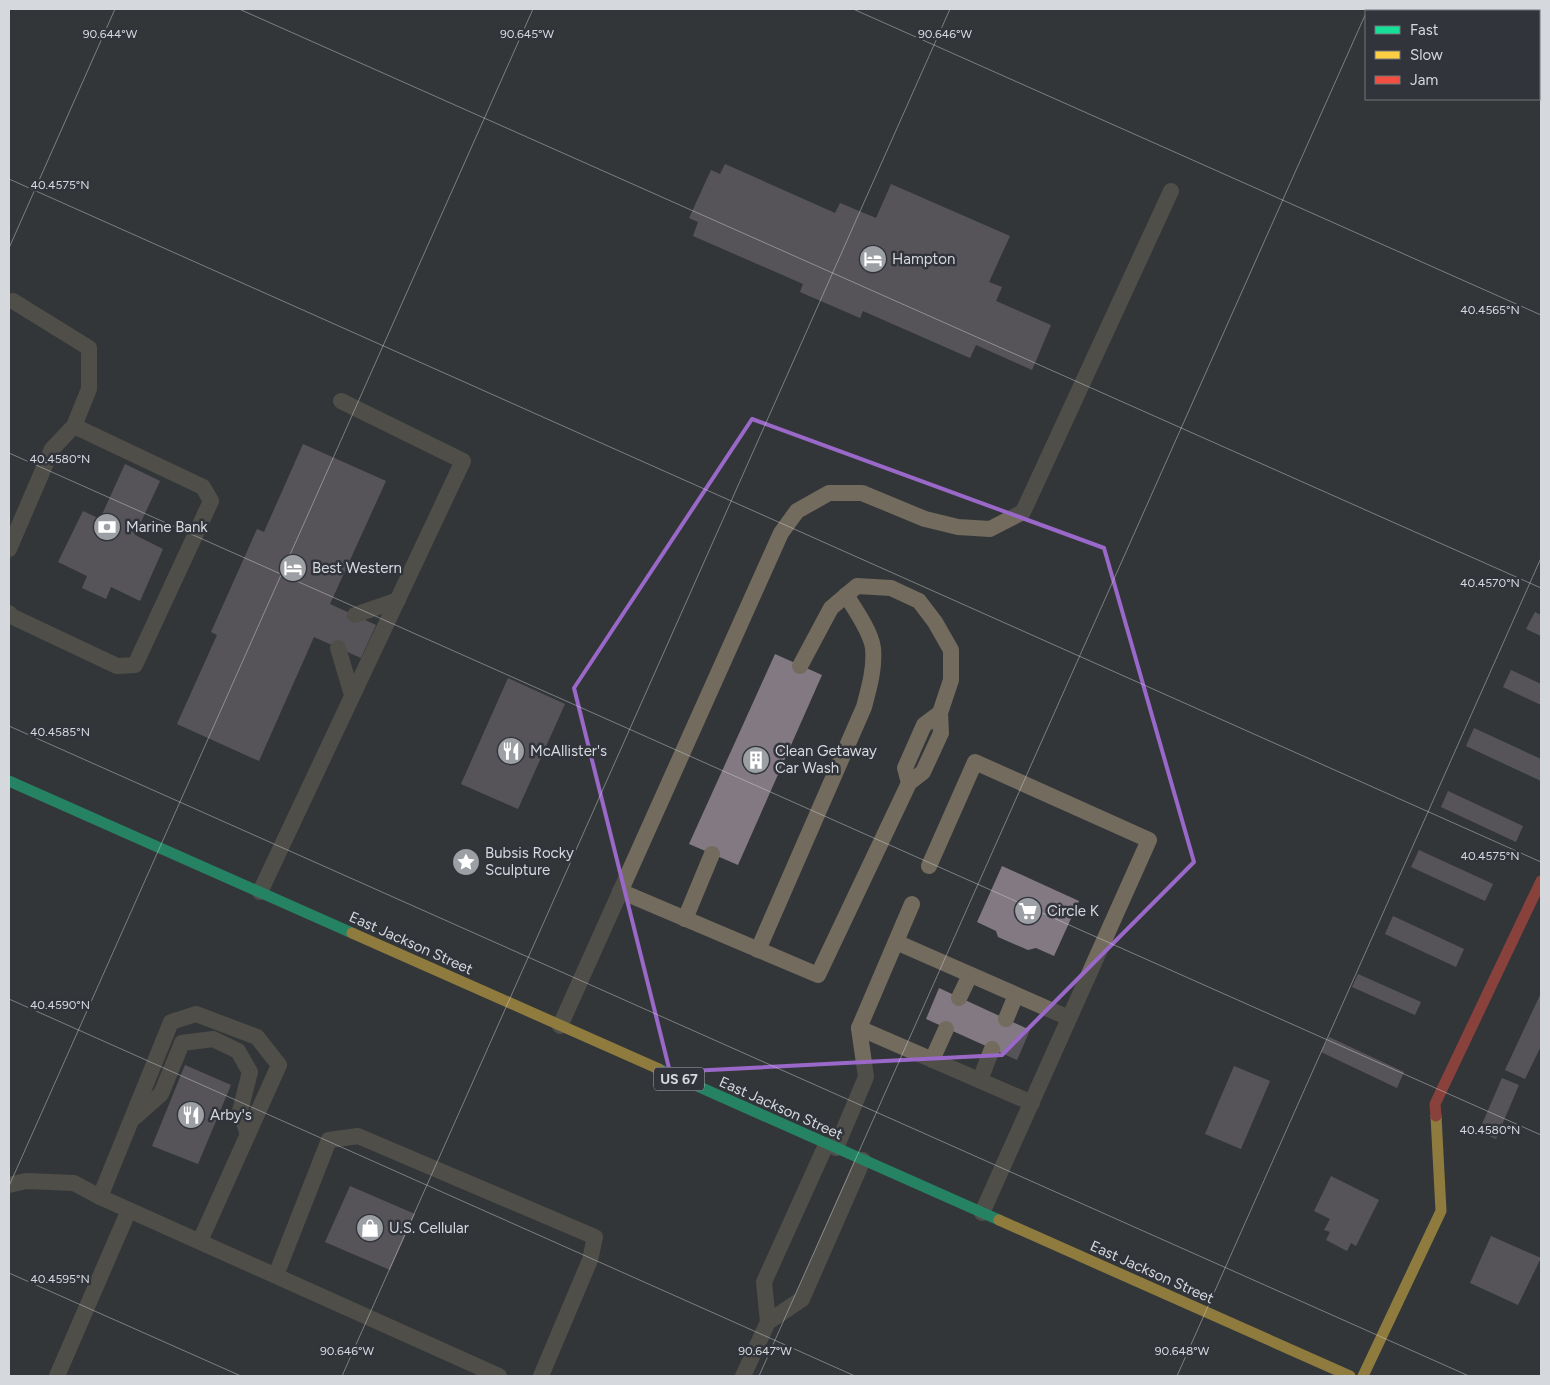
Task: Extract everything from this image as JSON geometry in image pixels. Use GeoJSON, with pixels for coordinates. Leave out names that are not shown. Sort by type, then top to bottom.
{"type":"FeatureCollection","features":[{"type":"Feature","properties":{"kind":"main road","name":"East Jackson Street"},"geometry":{"type":"LineString","coordinates":[[9,781],[1350,1376]]}},
{"type":"Feature","properties":{"kind":"main road"},"geometry":{"type":"LineString","coordinates":[[1363,1376],[1442,1211],[1435,1104],[1541,880]]}},
{"type":"Feature","properties":{"kind":"lane"},"geometry":{"type":"LineString","coordinates":[[560,1026],[781,533],[797,511],[829,493],[862,493],[925,519],[958,527],[990,529],[1023,512],[1171,191]]}},
{"type":"Feature","properties":{"kind":"lane"},"geometry":{"type":"LineString","coordinates":[[9,549],[52,449],[74,426],[89,389],[90,348],[10,304]]}},
{"type":"Feature","properties":{"kind":"lane"},"geometry":{"type":"LineString","coordinates":[[260,892],[463,461],[341,400]]}},
{"type":"Feature","properties":{"kind":"lane"},"geometry":{"type":"LineString","coordinates":[[9,613],[11,616],[117,666],[135,665],[211,501],[203,487],[74,426]]}},
{"type":"Feature","properties":{"kind":"lane"},"geometry":{"type":"LineString","coordinates":[[620,891],[818,975],[909,783],[923,772],[941,733],[940,713],[951,680],[951,650],[936,622],[919,601],[891,588],[857,586],[831,608],[800,666]]}},
{"type":"Feature","properties":{"kind":"lane"},"geometry":{"type":"LineString","coordinates":[[758,950],[864,707],[872,674],[873,647],[864,624],[846,595]]}},
{"type":"Feature","properties":{"kind":"lane"},"geometry":{"type":"LineString","coordinates":[[355,615],[398,600]]}},
{"type":"Feature","properties":{"kind":"lane"},"geometry":{"type":"LineString","coordinates":[[338,648],[352,695]]}},
{"type":"Feature","properties":{"kind":"lane"},"geometry":{"type":"LineString","coordinates":[[929,866],[975,762],[1149,840],[982,1213]]}},
{"type":"Feature","properties":{"kind":"lane"},"geometry":{"type":"LineString","coordinates":[[685,919],[712,854]]}},
{"type":"Feature","properties":{"kind":"lane"},"geometry":{"type":"LineString","coordinates":[[743,1376],[768,1322],[764,1282],[866,1076],[859,1028],[912,904]]}},
{"type":"Feature","properties":{"kind":"lane"},"geometry":{"type":"LineString","coordinates":[[896,942],[1069,1018]]}},
{"type":"Feature","properties":{"kind":"lane"},"geometry":{"type":"LineString","coordinates":[[959,998],[970,975]]}},
{"type":"Feature","properties":{"kind":"lane"},"geometry":{"type":"LineString","coordinates":[[1006,1019],[1016,995]]}},
{"type":"Feature","properties":{"kind":"lane"},"geometry":{"type":"LineString","coordinates":[[100,1197],[171,1022],[196,1014],[257,1037],[280,1065],[200,1242]]}},
{"type":"Feature","properties":{"kind":"lane"},"geometry":{"type":"LineString","coordinates":[[859,1028],[1032,1103]]}},
{"type":"Feature","properties":{"kind":"lane"},"geometry":{"type":"LineString","coordinates":[[932,1060],[946,1029]]}},
{"type":"Feature","properties":{"kind":"lane"},"geometry":{"type":"LineString","coordinates":[[132,1119],[161,1094],[182,1043],[212,1039],[238,1050],[250,1072],[240,1111],[248,1134]]}},
{"type":"Feature","properties":{"kind":"lane"},"geometry":{"type":"LineString","coordinates":[[980,1080],[992,1049]]}},
{"type":"Feature","properties":{"kind":"lane"},"geometry":{"type":"LineString","coordinates":[[276,1275],[329,1140],[358,1136],[595,1237],[590,1260],[541,1376]]}},
{"type":"Feature","properties":{"kind":"lane"},"geometry":{"type":"LineString","coordinates":[[768,1322],[802,1300],[863,1160]]}},
{"type":"Feature","properties":{"kind":"lane"},"geometry":{"type":"LineString","coordinates":[[9,1185],[26,1181],[74,1183],[100,1197],[499,1376]]}},
{"type":"Feature","properties":{"kind":"lane"},"geometry":{"type":"LineString","coordinates":[[57,1376],[129,1210]]}},
{"type":"Feature","properties":{"kind":"highlighted area"},"geometry":{"type":"Polygon","coordinates":[[[752,419],[1104,548],[1194,862],[1002,1055],[670,1072],[574,688],[752,419]]]}},
{"type":"Feature","properties":{"kind":"building","name":"Hampton"},"geometry":{"type":"Polygon","coordinates":[[[725,164],[835,213],[840,203],[876,218],[891,184],[1010,236],[989,282],[1002,287],[996,301],[1051,325],[1032,370],[976,345],[970,358],[863,311],[860,318],[800,292],[803,284],[693,236],[698,222],[689,218],[711,170],[720,174],[725,164]]]}},
{"type":"Feature","properties":{"kind":"building","name":"Best Western"},"geometry":{"type":"Polygon","coordinates":[[[303,444],[386,481],[330,604],[376,625],[361,658],[314,637],[259,761],[177,724],[217,635],[211,632],[257,529],[264,532],[303,444]]]}},
{"type":"Feature","properties":{"kind":"building","name":"Marine Bank"},"geometry":{"type":"Polygon","coordinates":[[[125,464],[160,481],[135,535],[163,549],[140,601],[111,587],[106,599],[82,588],[87,576],[58,562],[83,511],[100,519],[125,464]]]}},
{"type":"Feature","properties":{"kind":"building"},"geometry":{"type":"Polygon","coordinates":[[[1535,612],[1541,615],[1541,636],[1526,629],[1535,612]]]}},
{"type":"Feature","properties":{"kind":"building","name":"Clean Getaway Car Wash"},"geometry":{"type":"Polygon","coordinates":[[[775,654],[822,675],[738,865],[689,844],[775,654]]]}},
{"type":"Feature","properties":{"kind":"building"},"geometry":{"type":"Polygon","coordinates":[[[1511,670],[1541,684],[1541,705],[1503,687],[1511,670]]]}},
{"type":"Feature","properties":{"kind":"building"},"geometry":{"type":"Polygon","coordinates":[[[508,678],[565,704],[518,809],[461,784],[508,678]]]}},
{"type":"Feature","properties":{"kind":"building"},"geometry":{"type":"Polygon","coordinates":[[[1474,728],[1541,759],[1541,781],[1466,746],[1474,728]]]}},
{"type":"Feature","properties":{"kind":"building"},"geometry":{"type":"Polygon","coordinates":[[[1448,791],[1523,826],[1516,842],[1441,807],[1448,791]]]}},
{"type":"Feature","properties":{"kind":"building"},"geometry":{"type":"Polygon","coordinates":[[[1419,850],[1493,884],[1485,901],[1411,867],[1419,850]]]}},
{"type":"Feature","properties":{"kind":"building","name":"Circle K"},"geometry":{"type":"Polygon","coordinates":[[[1002,866],[1079,901],[1054,956],[1036,948],[1028,950],[998,937],[996,931],[977,922],[1002,866]]]}},
{"type":"Feature","properties":{"kind":"building"},"geometry":{"type":"Polygon","coordinates":[[[1393,916],[1464,949],[1456,967],[1385,934],[1393,916]]]}},
{"type":"Feature","properties":{"kind":"building"},"geometry":{"type":"Polygon","coordinates":[[[1358,974],[1421,1002],[1415,1015],[1352,987],[1358,974]]]}},
{"type":"Feature","properties":{"kind":"building"},"geometry":{"type":"Polygon","coordinates":[[[939,988],[1030,1030],[1017,1060],[926,1019],[939,988]]]}},
{"type":"Feature","properties":{"kind":"building"},"geometry":{"type":"Polygon","coordinates":[[[1541,993],[1541,1046],[1525,1079],[1505,1070],[1541,993]]]}},
{"type":"Feature","properties":{"kind":"building"},"geometry":{"type":"Polygon","coordinates":[[[1329,1037],[1404,1072],[1397,1088],[1321,1052],[1329,1037]]]}},
{"type":"Feature","properties":{"kind":"building","name":"Arby's"},"geometry":{"type":"Polygon","coordinates":[[[185,1065],[231,1085],[198,1164],[152,1146],[185,1065]]]}},
{"type":"Feature","properties":{"kind":"building"},"geometry":{"type":"Polygon","coordinates":[[[1234,1066],[1270,1081],[1241,1149],[1205,1134],[1234,1066]]]}},
{"type":"Feature","properties":{"kind":"building"},"geometry":{"type":"Polygon","coordinates":[[[1502,1078],[1519,1085],[1496,1139],[1479,1131],[1502,1078]]]}},
{"type":"Feature","properties":{"kind":"building"},"geometry":{"type":"Polygon","coordinates":[[[1331,1176],[1379,1200],[1356,1246],[1351,1243],[1347,1251],[1326,1240],[1330,1232],[1324,1230],[1330,1219],[1314,1211],[1331,1176]]]}},
{"type":"Feature","properties":{"kind":"building","name":"U.S. Cellular"},"geometry":{"type":"Polygon","coordinates":[[[350,1186],[415,1214],[390,1270],[325,1242],[350,1186]]]}},
{"type":"Feature","properties":{"kind":"building"},"geometry":{"type":"Polygon","coordinates":[[[1491,1236],[1541,1258],[1518,1305],[1470,1283],[1491,1236]]]}},
{"type":"Feature","properties":{"kind":"traffic: fast"},"geometry":{"type":"LineString","coordinates":[[9,781],[352,933]]}},
{"type":"Feature","properties":{"kind":"traffic: fast"},"geometry":{"type":"LineString","coordinates":[[659,1069],[999,1220]]}},
{"type":"Feature","properties":{"kind":"traffic: slow"},"geometry":{"type":"LineString","coordinates":[[352,933],[659,1069]]}},
{"type":"Feature","properties":{"kind":"traffic: slow"},"geometry":{"type":"LineString","coordinates":[[1363,1376],[1441,1211],[1436,1116]]}},
{"type":"Feature","properties":{"kind":"traffic: slow"},"geometry":{"type":"LineString","coordinates":[[999,1220],[1350,1376]]}},
{"type":"Feature","properties":{"kind":"traffic: jam"},"geometry":{"type":"LineString","coordinates":[[1436,1116],[1435,1104],[1541,881]]}},
{"type":"Feature","properties":{"kind":"place","name":"Hampton"},"geometry":{"type":"Point","coordinates":[873,259]}},
{"type":"Feature","properties":{"kind":"place","name":"Marine Bank"},"geometry":{"type":"Point","coordinates":[107,527]}},
{"type":"Feature","properties":{"kind":"place","name":"Best Western"},"geometry":{"type":"Point","coordinates":[293,568]}},
{"type":"Feature","properties":{"kind":"place","name":"McAllister's"},"geometry":{"type":"Point","coordinates":[511,751]}},
{"type":"Feature","properties":{"kind":"place","name":"Clean Getaway Car Wash"},"geometry":{"type":"Point","coordinates":[756,760]}},
{"type":"Feature","properties":{"kind":"place","name":"Bubsis Rocky Sculpture"},"geometry":{"type":"Point","coordinates":[466,862]}},
{"type":"Feature","properties":{"kind":"place","name":"Circle K"},"geometry":{"type":"Point","coordinates":[1028,911]}},
{"type":"Feature","properties":{"kind":"place","name":"Arby's"},"geometry":{"type":"Point","coordinates":[191,1115]}},
{"type":"Feature","properties":{"kind":"place","name":"U.S. Cellular"},"geometry":{"type":"Point","coordinates":[370,1228]}}]}
